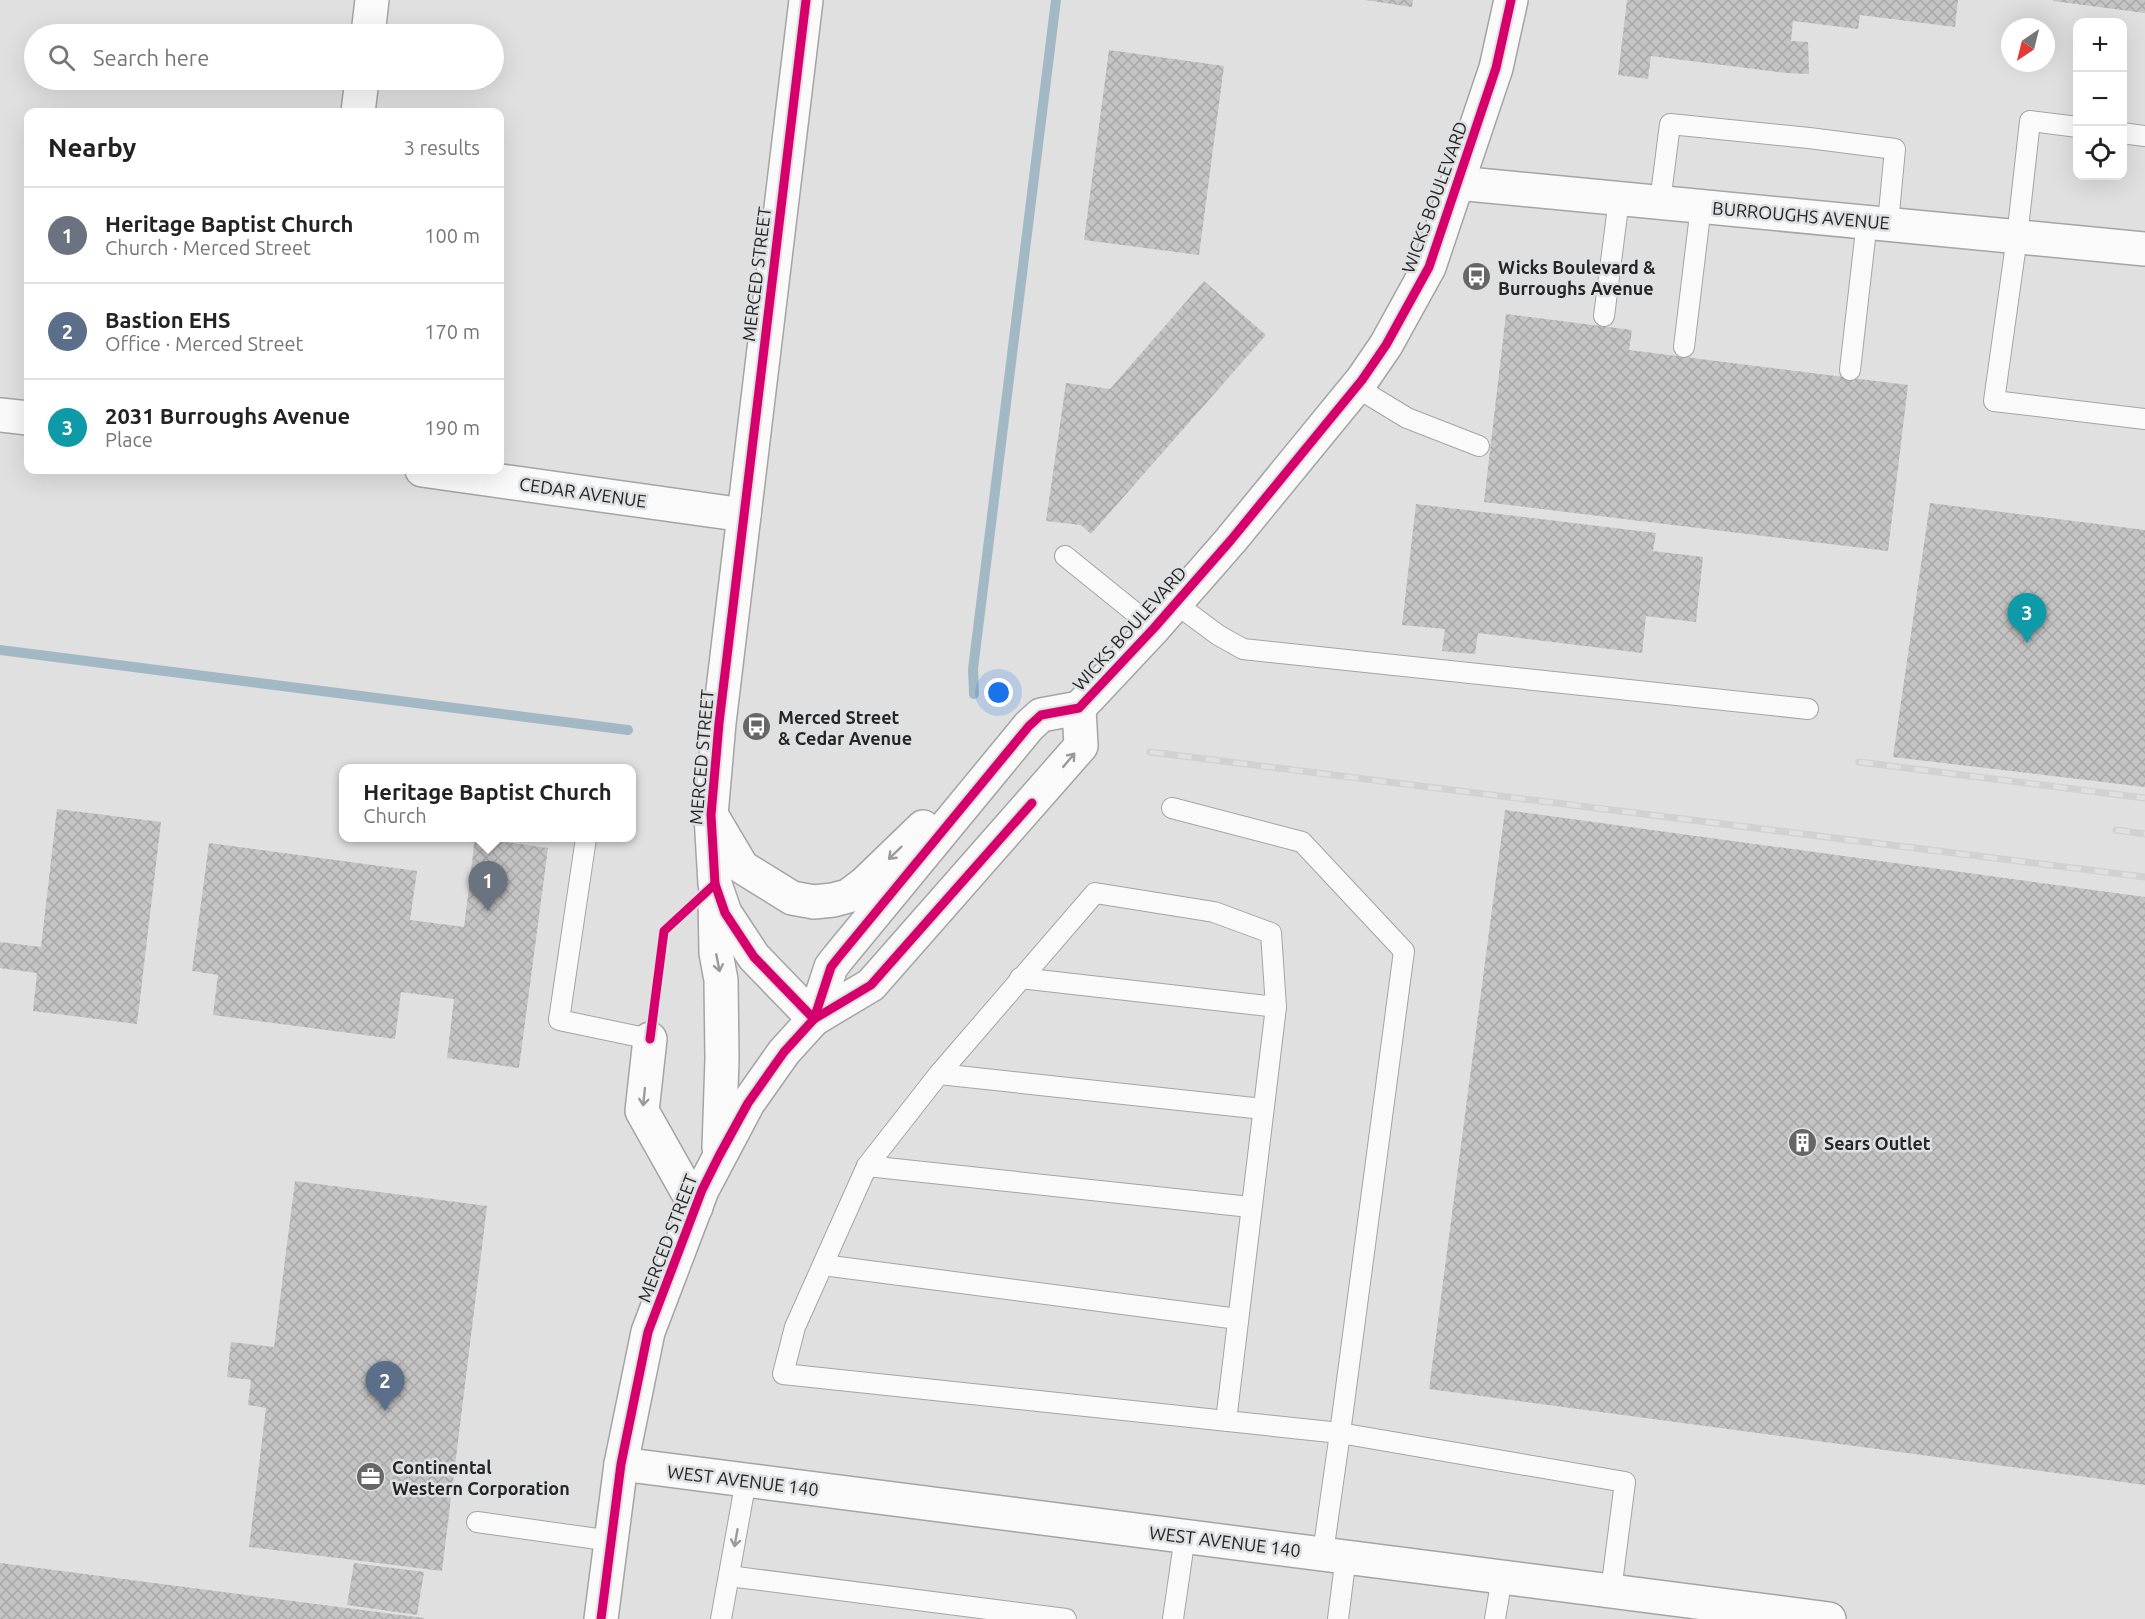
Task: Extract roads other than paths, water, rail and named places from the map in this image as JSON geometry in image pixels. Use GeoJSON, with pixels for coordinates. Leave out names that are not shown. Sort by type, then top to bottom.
{"type":"FeatureCollection","features":[{"type":"Feature","properties":{"kind":"street"},"geometry":{"type":"LineString","coordinates":[[369,24],[372,0]]}},
{"type":"Feature","properties":{"kind":"street","name":"MERCED STREET"},"geometry":{"type":"LineString","coordinates":[[601,1619],[621,1464],[648,1332],[696,1207],[719,1156],[754,1095],[784,1052],[814,1019],[754,957],[725,913],[715,884],[711,815],[719,723],[806,0]]}},
{"type":"Feature","properties":{"kind":"street","name":"WICKS BOULEVARD"},"geometry":{"type":"LineString","coordinates":[[814,1019],[831,967],[1029,726],[1041,715],[1079,708],[1154,628],[1356,387],[1386,345],[1429,267],[1496,68],[1511,0]]}},
{"type":"Feature","properties":{"kind":"street"},"geometry":{"type":"LineString","coordinates":[[358,108],[361,90]]}},
{"type":"Feature","properties":{"kind":"street","name":"BURROUGHS AVENUE"},"geometry":{"type":"LineString","coordinates":[[1457,183],[2145,249]]}},
{"type":"Feature","properties":{"kind":"street"},"geometry":{"type":"LineString","coordinates":[[0,415],[24,418]]}},
{"type":"Feature","properties":{"kind":"street","name":"CEDAR AVENUE"},"geometry":{"type":"LineString","coordinates":[[451,474],[744,515]]}},
{"type":"Feature","properties":{"kind":"street","name":"WICKS BOULEVARD"},"geometry":{"type":"LineString","coordinates":[[814,1019],[871,985],[1081,746],[1079,708]]}},
{"type":"Feature","properties":{"kind":"street"},"geometry":{"type":"LineString","coordinates":[[711,815],[742,867],[792,898],[813,902],[848,896],[864,884],[1029,726]]}},
{"type":"Feature","properties":{"kind":"street"},"geometry":{"type":"LineString","coordinates":[[715,884],[716,953],[721,980],[722,1059],[719,1156]]}},
{"type":"Feature","properties":{"kind":"street"},"geometry":{"type":"LineString","coordinates":[[650,1039],[642,1112],[696,1207]]}},
{"type":"Feature","properties":{"kind":"street","name":"WEST AVENUE 140"},"geometry":{"type":"LineString","coordinates":[[621,1464],[1611,1591],[1762,1615],[1829,1619]]}},
{"type":"Feature","properties":{"kind":"lane"},"geometry":{"type":"LineString","coordinates":[[2073,126],[2030,121],[2017,237],[1994,401],[2145,419]]}},
{"type":"Feature","properties":{"kind":"lane"},"geometry":{"type":"LineString","coordinates":[[1660,202],[1670,124],[1895,149],[1877,222],[1850,370]]}},
{"type":"Feature","properties":{"kind":"lane"},"geometry":{"type":"LineString","coordinates":[[2127,134],[2145,136]]}},
{"type":"Feature","properties":{"kind":"lane"},"geometry":{"type":"LineString","coordinates":[[1604,316],[1619,199]]}},
{"type":"Feature","properties":{"kind":"lane"},"geometry":{"type":"LineString","coordinates":[[1684,347],[1701,206]]}},
{"type":"Feature","properties":{"kind":"lane"},"geometry":{"type":"LineString","coordinates":[[1356,387],[1407,418],[1479,446]]}},
{"type":"Feature","properties":{"kind":"lane"},"geometry":{"type":"LineString","coordinates":[[1065,556],[1154,628]]}},
{"type":"Feature","properties":{"kind":"lane"},"geometry":{"type":"LineString","coordinates":[[1175,603],[1218,635],[1243,649],[1808,709]]}},
{"type":"Feature","properties":{"kind":"lane"},"geometry":{"type":"LineString","coordinates":[[1172,808],[1302,842],[1404,951],[1340,1433],[1334,1555],[1338,1619]]}},
{"type":"Feature","properties":{"kind":"lane"},"geometry":{"type":"LineString","coordinates":[[585,842],[559,1020],[650,1039]]}},
{"type":"Feature","properties":{"kind":"lane"},"geometry":{"type":"LineString","coordinates":[[1226,1420],[1276,1007],[1271,933],[1214,912],[1095,893],[939,1074],[867,1166],[795,1327],[783,1374],[1340,1433],[1625,1482],[1611,1591]]}},
{"type":"Feature","properties":{"kind":"lane"},"geometry":{"type":"LineString","coordinates":[[1020,978],[1276,1007]]}},
{"type":"Feature","properties":{"kind":"lane"},"geometry":{"type":"LineString","coordinates":[[939,1074],[1263,1109]]}},
{"type":"Feature","properties":{"kind":"lane"},"geometry":{"type":"LineString","coordinates":[[867,1166],[1250,1207]]}},
{"type":"Feature","properties":{"kind":"lane"},"geometry":{"type":"LineString","coordinates":[[823,1265],[1238,1319]]}},
{"type":"Feature","properties":{"kind":"lane"},"geometry":{"type":"LineString","coordinates":[[721,1619],[746,1480]]}},
{"type":"Feature","properties":{"kind":"lane"},"geometry":{"type":"LineString","coordinates":[[477,1522],[612,1541]]}},
{"type":"Feature","properties":{"kind":"lane"},"geometry":{"type":"LineString","coordinates":[[1173,1619],[1185,1536]]}},
{"type":"Feature","properties":{"kind":"lane"},"geometry":{"type":"LineString","coordinates":[[729,1576],[1066,1619]]}},
{"type":"Feature","properties":{"kind":"lane"},"geometry":{"type":"LineString","coordinates":[[1496,1619],[1502,1577]]}},
{"type":"Feature","properties":{"kind":"waterway"},"geometry":{"type":"LineString","coordinates":[[974,694],[973,669],[1056,0]]}},
{"type":"Feature","properties":{"kind":"waterway"},"geometry":{"type":"LineString","coordinates":[[0,650],[628,730]]}},
{"type":"Feature","properties":{"kind":"railway"},"geometry":{"type":"LineString","coordinates":[[1150,752],[2145,877]]}},
{"type":"Feature","properties":{"kind":"railway"},"geometry":{"type":"LineString","coordinates":[[1859,762],[2145,798]]}},
{"type":"Feature","properties":{"kind":"railway"},"geometry":{"type":"LineString","coordinates":[[2116,830],[2145,834]]}},
{"type":"Feature","properties":{"kind":"place","name":"Wicks Boulevard & Burroughs Avenue"},"geometry":{"type":"Point","coordinates":[1477,277]}},
{"type":"Feature","properties":{"kind":"place","name":"2031 Burroughs Avenue"},"geometry":{"type":"Point","coordinates":[2027,643]}},
{"type":"Feature","properties":{"kind":"place","name":"Merced Street & Cedar Avenue"},"geometry":{"type":"Point","coordinates":[757,727]}},
{"type":"Feature","properties":{"kind":"place","name":"Heritage Baptist Church"},"geometry":{"type":"Point","coordinates":[488,911]}},
{"type":"Feature","properties":{"kind":"place","name":"Sears Outlet"},"geometry":{"type":"Point","coordinates":[1803,1143]}},
{"type":"Feature","properties":{"kind":"place","name":"Bastion EHS"},"geometry":{"type":"Point","coordinates":[385,1411]}},
{"type":"Feature","properties":{"kind":"place","name":"Continental Western Corporation"},"geometry":{"type":"Point","coordinates":[371,1477]}}]}
